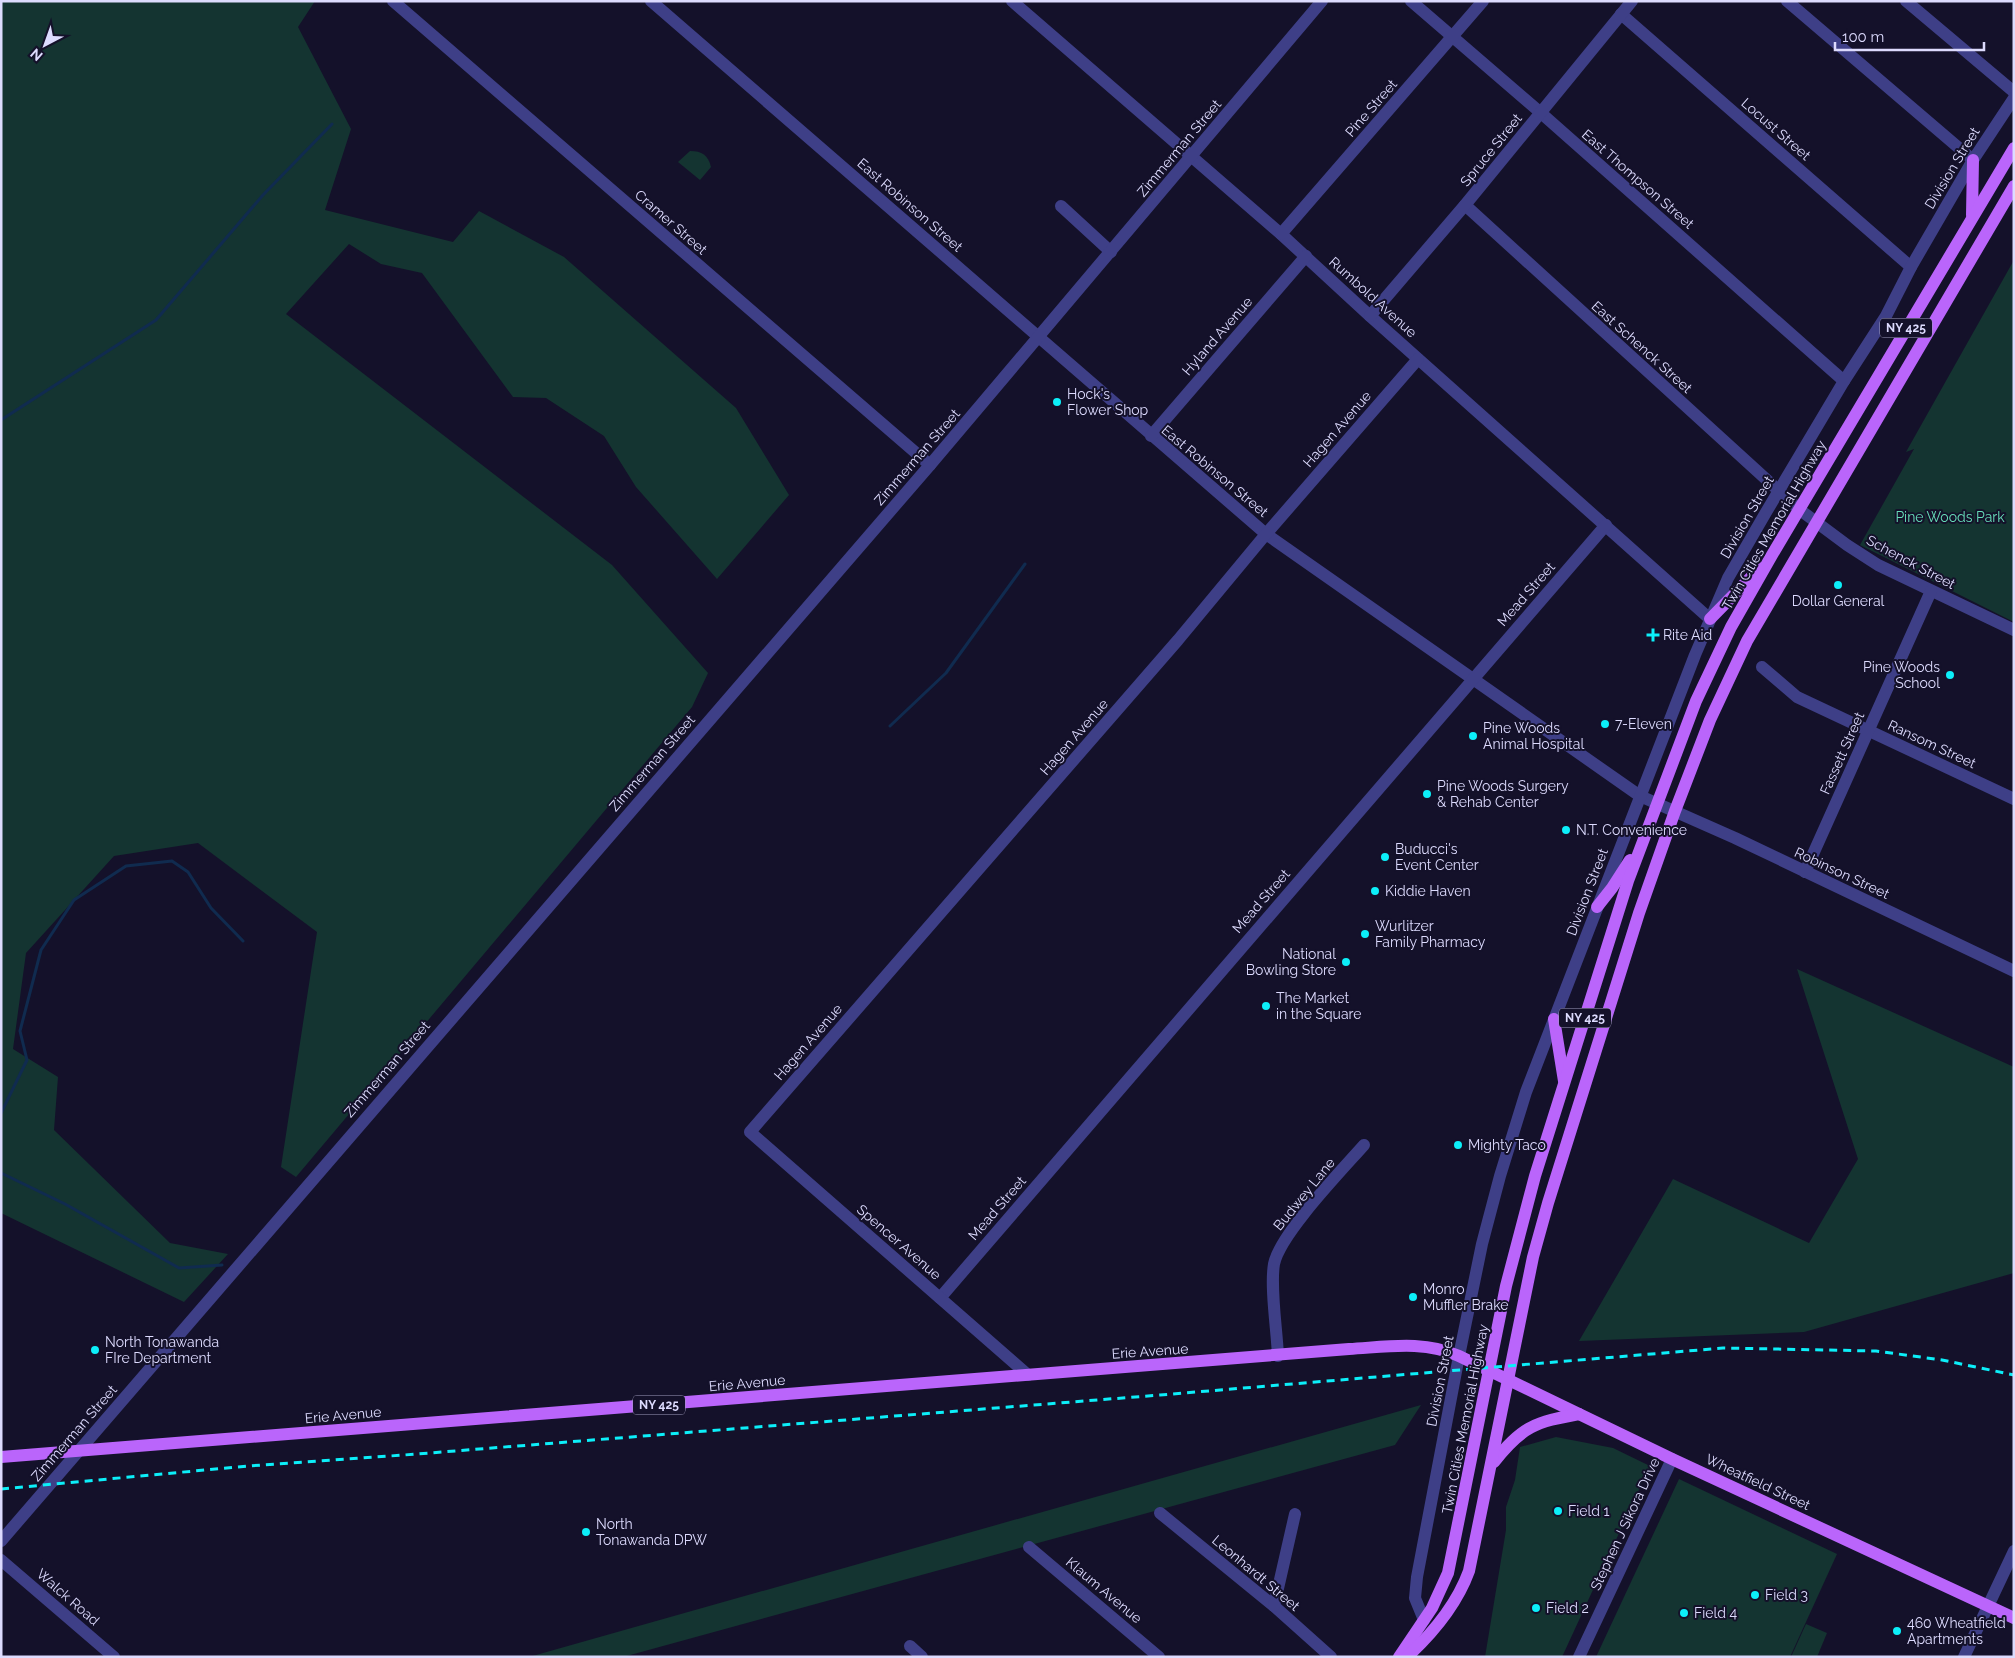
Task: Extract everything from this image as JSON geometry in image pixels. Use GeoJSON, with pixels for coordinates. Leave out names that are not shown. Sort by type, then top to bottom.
{"type":"FeatureCollection","features":[{"type":"Feature","properties":{"kind":"main road","name":"Twin Cities Memorial Highway"},"geometry":{"type":"LineString","coordinates":[[1398,1657],[1424,1620],[1441,1591],[1452,1559],[1519,1234],[1564,1084],[1642,841],[1696,701],[1731,627],[1772,555],[1972,215],[2014,148]]}},
{"type":"Feature","properties":{"kind":"main road"},"geometry":{"type":"LineString","coordinates":[[1972,215],[1973,160]]}},
{"type":"Feature","properties":{"kind":"main road","name":"NY 425"},"geometry":{"type":"LineString","coordinates":[[1509,1380],[1533,1258],[1548,1204],[1639,913],[1675,812],[1727,681],[1751,634],[2014,186]]}},
{"type":"Feature","properties":{"kind":"main road"},"geometry":{"type":"LineString","coordinates":[[1710,619],[1772,555]]}},
{"type":"Feature","properties":{"kind":"main road"},"geometry":{"type":"LineString","coordinates":[[1597,907],[1612,888],[1642,841]]}},
{"type":"Feature","properties":{"kind":"main road"},"geometry":{"type":"LineString","coordinates":[[1554,1019],[1564,1084]]}},
{"type":"Feature","properties":{"kind":"main road","name":"Erie Avenue"},"geometry":{"type":"LineString","coordinates":[[1,1457],[1348,1349],[1426,1345],[1445,1349],[1490,1370]]}},
{"type":"Feature","properties":{"kind":"main road","name":"Wheatfield Street"},"geometry":{"type":"LineString","coordinates":[[1490,1370],[1579,1414],[2014,1618]]}},
{"type":"Feature","properties":{"kind":"main road"},"geometry":{"type":"LineString","coordinates":[[1407,1657],[1439,1623],[1461,1591],[1474,1554],[1509,1380]]}},
{"type":"Feature","properties":{"kind":"main road"},"geometry":{"type":"LineString","coordinates":[[1491,1466],[1514,1438],[1525,1429],[1546,1421],[1579,1414]]}},
{"type":"Feature","properties":{"kind":"street","name":"Cramer Street"},"geometry":{"type":"LineString","coordinates":[[393,1],[930,465]]}},
{"type":"Feature","properties":{"kind":"street","name":"East Robinson Street"},"geometry":{"type":"LineString","coordinates":[[651,1],[1266,534],[1640,796],[1656,804]]}},
{"type":"Feature","properties":{"kind":"street","name":"Rumbold Avenue"},"geometry":{"type":"LineString","coordinates":[[1012,1],[1306,256],[1370,316],[1710,619]]}},
{"type":"Feature","properties":{"kind":"street","name":"Zimmerman Street"},"geometry":{"type":"LineString","coordinates":[[1,1541],[930,465],[1322,1]]}},
{"type":"Feature","properties":{"kind":"street","name":"East Thompson Street"},"geometry":{"type":"LineString","coordinates":[[1411,1],[1541,113],[1844,381]]}},
{"type":"Feature","properties":{"kind":"street","name":"Pine Street"},"geometry":{"type":"LineString","coordinates":[[1281,234],[1483,1]]}},
{"type":"Feature","properties":{"kind":"street","name":"Spruce Street"},"geometry":{"type":"LineString","coordinates":[[1370,316],[1465,206],[1632,1]]}},
{"type":"Feature","properties":{"kind":"street"},"geometry":{"type":"LineString","coordinates":[[1787,1],[1973,160]]}},
{"type":"Feature","properties":{"kind":"street"},"geometry":{"type":"LineString","coordinates":[[1906,1],[2014,92]]}},
{"type":"Feature","properties":{"kind":"street","name":"Locust Street"},"geometry":{"type":"LineString","coordinates":[[1621,14],[1911,267]]}},
{"type":"Feature","properties":{"kind":"street","name":"Division Street"},"geometry":{"type":"LineString","coordinates":[[1424,1620],[1416,1603],[1415,1590],[1459,1356],[1495,1191],[1517,1119],[1640,796],[1728,578],[1844,381],[1886,316],[1911,267],[1973,160],[2014,98]]}},
{"type":"Feature","properties":{"kind":"street"},"geometry":{"type":"LineString","coordinates":[[1060,206],[1111,252]]}},
{"type":"Feature","properties":{"kind":"street","name":"East Schenck Street"},"geometry":{"type":"LineString","coordinates":[[1465,206],[1800,510]]}},
{"type":"Feature","properties":{"kind":"street","name":"Hyland Avenue"},"geometry":{"type":"LineString","coordinates":[[1151,436],[1306,256]]}},
{"type":"Feature","properties":{"kind":"street","name":"Hagen Avenue"},"geometry":{"type":"LineString","coordinates":[[750,1132],[1178,640],[1266,534],[1418,359]]}},
{"type":"Feature","properties":{"kind":"street","name":"Schenck Street"},"geometry":{"type":"LineString","coordinates":[[1800,510],[1878,565],[2014,630]]}},
{"type":"Feature","properties":{"kind":"street","name":"Mead Street"},"geometry":{"type":"LineString","coordinates":[[940,1298],[1606,525]]}},
{"type":"Feature","properties":{"kind":"street","name":"Fassett Street"},"geometry":{"type":"LineString","coordinates":[[1805,872],[1931,591]]}},
{"type":"Feature","properties":{"kind":"street","name":"Ransom Street"},"geometry":{"type":"LineString","coordinates":[[1762,667],[1796,696],[2014,799]]}},
{"type":"Feature","properties":{"kind":"street","name":"Robinson Street"},"geometry":{"type":"LineString","coordinates":[[1656,804],[2014,971]]}},
{"type":"Feature","properties":{"kind":"street","name":"Spencer Avenue"},"geometry":{"type":"LineString","coordinates":[[750,1132],[1028,1375]]}},
{"type":"Feature","properties":{"kind":"street","name":"Budwey Lane"},"geometry":{"type":"LineString","coordinates":[[1278,1356],[1273,1281],[1276,1256],[1291,1232],[1364,1145]]}},
{"type":"Feature","properties":{"kind":"street","name":"Stephen J Sikora Drive"},"geometry":{"type":"LineString","coordinates":[[1579,1657],[1672,1458]]}},
{"type":"Feature","properties":{"kind":"street","name":"Leonhardt Street"},"geometry":{"type":"LineString","coordinates":[[1160,1514],[1274,1606],[1331,1657]]}},
{"type":"Feature","properties":{"kind":"street"},"geometry":{"type":"LineString","coordinates":[[1274,1606],[1295,1514]]}},
{"type":"Feature","properties":{"kind":"street","name":"Klaum Avenue"},"geometry":{"type":"LineString","coordinates":[[1029,1547],[1159,1657]]}},
{"type":"Feature","properties":{"kind":"street"},"geometry":{"type":"LineString","coordinates":[[1964,1657],[2014,1551]]}},
{"type":"Feature","properties":{"kind":"street","name":"Walck Road"},"geometry":{"type":"LineString","coordinates":[[1,1560],[114,1657]]}},
{"type":"Feature","properties":{"kind":"street"},"geometry":{"type":"LineString","coordinates":[[910,1646],[922,1657]]}},
{"type":"Feature","properties":{"kind":"green space"},"geometry":{"type":"Polygon","coordinates":[[[1,1],[315,1],[298,27],[351,129],[325,210],[453,242],[479,211],[564,257],[736,408],[789,495],[717,579],[636,487],[604,436],[546,398],[513,397],[422,273],[381,264],[349,244],[286,314],[612,565],[708,673],[692,707],[296,1177],[281,1167],[317,932],[198,843],[114,856],[26,953],[13,1049],[58,1077],[54,1130],[170,1243],[228,1254],[184,1302],[1,1213],[1,1]]]}},
{"type":"Feature","properties":{"kind":"green space"},"geometry":{"type":"Polygon","coordinates":[[[690,151],[704,154],[710,163],[711,167],[700,180],[678,162],[690,151]]]}},
{"type":"Feature","properties":{"kind":"green space","name":"Pine Woods Park"},"geometry":{"type":"Polygon","coordinates":[[[2014,260],[2014,622],[1860,545],[1914,449],[1906,452],[2014,260]]]}},
{"type":"Feature","properties":{"kind":"green space"},"geometry":{"type":"Polygon","coordinates":[[[1797,969],[2014,1067],[2014,1273],[1804,1332],[1579,1341],[1673,1179],[1809,1243],[1858,1159],[1797,969]]]}},
{"type":"Feature","properties":{"kind":"green space"},"geometry":{"type":"Polygon","coordinates":[[[1421,1405],[1395,1445],[623,1657],[529,1657],[1421,1405]]]}},
{"type":"Feature","properties":{"kind":"green space"},"geometry":{"type":"Polygon","coordinates":[[[1556,1437],[1613,1448],[1650,1466],[1562,1657],[1485,1657],[1506,1530],[1506,1507],[1515,1480],[1520,1447],[1556,1437]]]}},
{"type":"Feature","properties":{"kind":"green space"},"geometry":{"type":"Polygon","coordinates":[[[1679,1479],[1837,1554],[1790,1657],[1596,1657],[1679,1479]]]}},
{"type":"Feature","properties":{"kind":"green space"},"geometry":{"type":"Polygon","coordinates":[[[1806,1624],[1827,1633],[1817,1657],[1791,1657],[1806,1624]]]}},
{"type":"Feature","properties":{"kind":"waterway"},"geometry":{"type":"LineString","coordinates":[[1,420],[156,320],[263,195],[332,124]]}},
{"type":"Feature","properties":{"kind":"waterway"},"geometry":{"type":"LineString","coordinates":[[890,726],[946,673],[1025,564]]}},
{"type":"Feature","properties":{"kind":"waterway"},"geometry":{"type":"LineString","coordinates":[[1,1113],[27,1060],[20,1031],[41,950],[74,900],[126,866],[172,861],[188,872],[211,908],[243,941]]}},
{"type":"Feature","properties":{"kind":"waterway"},"geometry":{"type":"LineString","coordinates":[[1,1173],[65,1204],[179,1268],[222,1265]]}},
{"type":"Feature","properties":{"kind":"railway"},"geometry":{"type":"LineString","coordinates":[[1,1489],[248,1466],[1160,1395],[1723,1348],[1876,1351],[1942,1360],[2014,1375]]}},
{"type":"Feature","properties":{"kind":"place","name":"Hock's Flower Shop"},"geometry":{"type":"Point","coordinates":[1057,402]}},
{"type":"Feature","properties":{"kind":"place","name":"Dollar General"},"geometry":{"type":"Point","coordinates":[1838,585]}},
{"type":"Feature","properties":{"kind":"place","name":"Rite Aid"},"geometry":{"type":"Point","coordinates":[1653,635]}},
{"type":"Feature","properties":{"kind":"place","name":"Pine Woods School"},"geometry":{"type":"Point","coordinates":[1950,675]}},
{"type":"Feature","properties":{"kind":"place","name":"7-Eleven"},"geometry":{"type":"Point","coordinates":[1605,724]}},
{"type":"Feature","properties":{"kind":"place","name":"Pine Woods Animal Hospital"},"geometry":{"type":"Point","coordinates":[1473,736]}},
{"type":"Feature","properties":{"kind":"place","name":"Pine Woods Surgery & Rehab Center"},"geometry":{"type":"Point","coordinates":[1427,794]}},
{"type":"Feature","properties":{"kind":"place","name":"N.T. Convenience"},"geometry":{"type":"Point","coordinates":[1566,830]}},
{"type":"Feature","properties":{"kind":"place","name":"Buducci's Event Center"},"geometry":{"type":"Point","coordinates":[1385,857]}},
{"type":"Feature","properties":{"kind":"place","name":"Kiddie Haven"},"geometry":{"type":"Point","coordinates":[1375,891]}},
{"type":"Feature","properties":{"kind":"place","name":"Wurlitzer Family Pharmacy"},"geometry":{"type":"Point","coordinates":[1365,934]}},
{"type":"Feature","properties":{"kind":"place","name":"National Bowling Store"},"geometry":{"type":"Point","coordinates":[1346,962]}},
{"type":"Feature","properties":{"kind":"place","name":"The Market in the Square"},"geometry":{"type":"Point","coordinates":[1266,1006]}},
{"type":"Feature","properties":{"kind":"place","name":"Mighty Taco"},"geometry":{"type":"Point","coordinates":[1458,1145]}},
{"type":"Feature","properties":{"kind":"place","name":"Monro Muffler Brake"},"geometry":{"type":"Point","coordinates":[1413,1297]}},
{"type":"Feature","properties":{"kind":"place","name":"North Tonawanda FIre Department"},"geometry":{"type":"Point","coordinates":[95,1350]}},
{"type":"Feature","properties":{"kind":"place","name":"Field 1"},"geometry":{"type":"Point","coordinates":[1558,1511]}},
{"type":"Feature","properties":{"kind":"place","name":"North Tonawanda DPW"},"geometry":{"type":"Point","coordinates":[586,1532]}},
{"type":"Feature","properties":{"kind":"place","name":"Field 3"},"geometry":{"type":"Point","coordinates":[1755,1595]}},
{"type":"Feature","properties":{"kind":"place","name":"Field 2"},"geometry":{"type":"Point","coordinates":[1536,1608]}},
{"type":"Feature","properties":{"kind":"place","name":"Field 4"},"geometry":{"type":"Point","coordinates":[1684,1613]}},
{"type":"Feature","properties":{"kind":"place","name":"460 Wheatfield Apartments"},"geometry":{"type":"Point","coordinates":[1897,1631]}}]}
